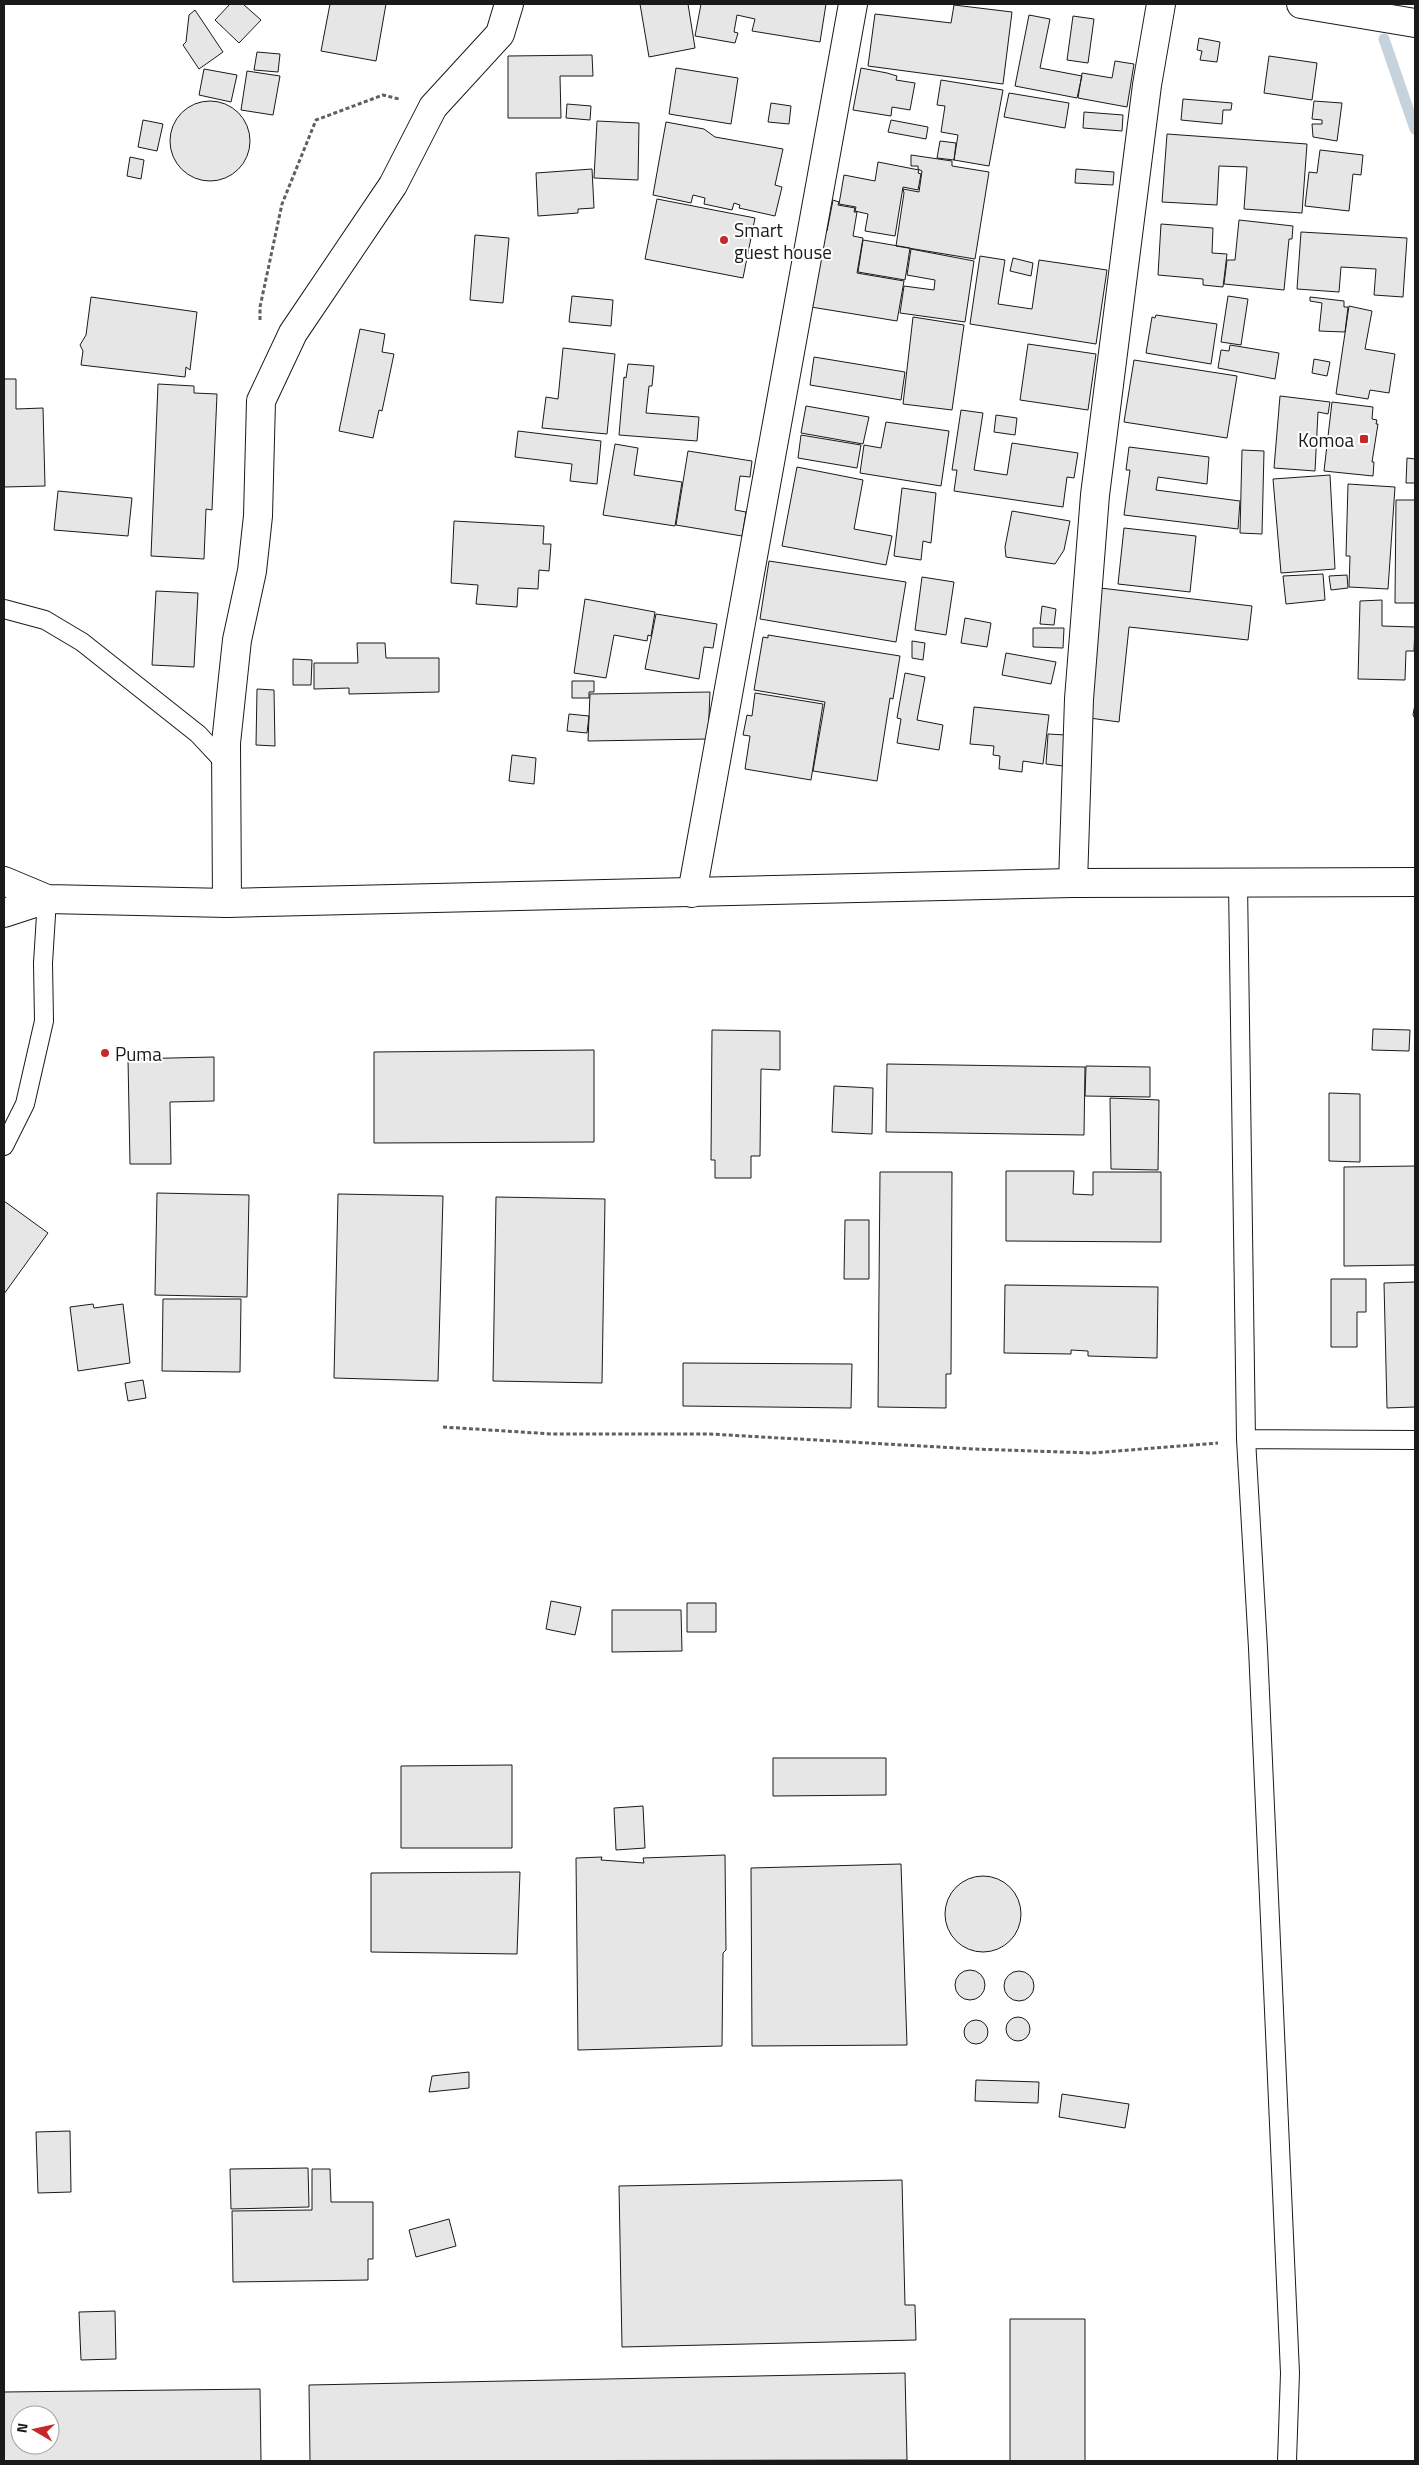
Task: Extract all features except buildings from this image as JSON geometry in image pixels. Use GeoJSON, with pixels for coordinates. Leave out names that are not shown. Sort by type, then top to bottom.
{"type":"FeatureCollection","features":[{"type":"Feature","properties":{"kind":"street"},"geometry":{"type":"LineString","coordinates":[[227,903],[226,743],[237,640],[252,571],[258,516],[261,401],[293,333],[394,185],[433,107],[500,34],[510,4]]}},
{"type":"Feature","properties":{"kind":"street"},"geometry":{"type":"LineString","coordinates":[[692,893],[853,4]]}},
{"type":"Feature","properties":{"kind":"street"},"geometry":{"type":"LineString","coordinates":[[1073,883],[1080,690],[1094,495],[1147,84],[1161,4]]}},
{"type":"Feature","properties":{"kind":"street"},"geometry":{"type":"LineString","coordinates":[[1301,4],[1415,22]]}},
{"type":"Feature","properties":{"kind":"street"},"geometry":{"type":"LineString","coordinates":[[4,881],[48,899]]}},
{"type":"Feature","properties":{"kind":"street"},"geometry":{"type":"LineString","coordinates":[[4,913],[48,899],[227,903],[1073,883],[1415,882]]}},
{"type":"Feature","properties":{"kind":"lane"},"geometry":{"type":"LineString","coordinates":[[4,609],[45,620],[82,642],[198,734],[227,765]]}},
{"type":"Feature","properties":{"kind":"lane"},"geometry":{"type":"LineString","coordinates":[[1238,883],[1246,1439],[1258,1658],[1290,2373],[1287,2461]]}},
{"type":"Feature","properties":{"kind":"lane"},"geometry":{"type":"LineString","coordinates":[[4,1146],[25,1104],[44,1022],[43,963],[48,899]]}},
{"type":"Feature","properties":{"kind":"lane"},"geometry":{"type":"LineString","coordinates":[[1246,1439],[1415,1440]]}},
{"type":"Feature","properties":{"kind":"path"},"geometry":{"type":"LineString","coordinates":[[260,326],[260,306],[282,204],[316,120],[384,95],[433,107]]}},
{"type":"Feature","properties":{"kind":"path"},"geometry":{"type":"LineString","coordinates":[[443,1427],[552,1434],[719,1434],[974,1449],[1092,1453],[1186,1447],[1246,1439]]}},
{"type":"Feature","properties":{"kind":"waterway"},"geometry":{"type":"LineString","coordinates":[[1384,39],[1415,129]]}},
{"type":"Feature","properties":{"kind":"place","name":"Smart guest house"},"geometry":{"type":"Point","coordinates":[724,240]}},
{"type":"Feature","properties":{"kind":"place","name":"Komoa"},"geometry":{"type":"Point","coordinates":[1364,439]}},
{"type":"Feature","properties":{"kind":"place","name":"Puma"},"geometry":{"type":"Point","coordinates":[105,1053]}}]}
